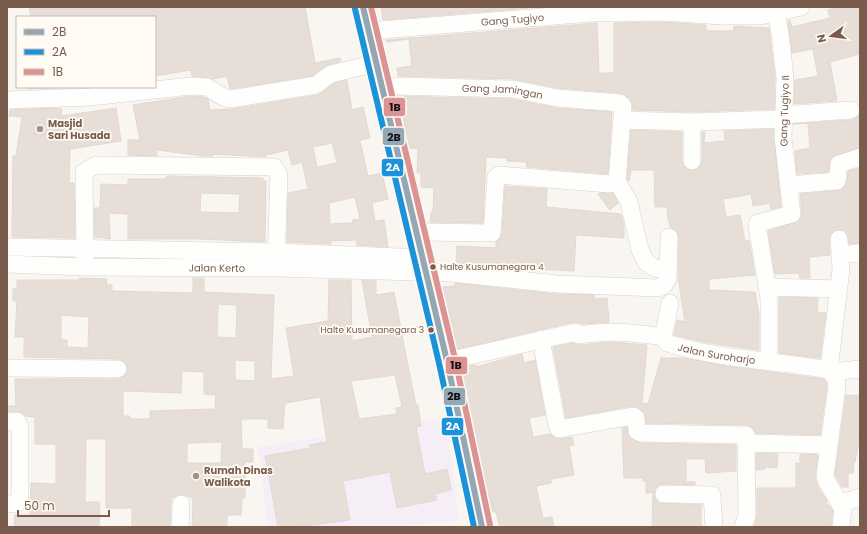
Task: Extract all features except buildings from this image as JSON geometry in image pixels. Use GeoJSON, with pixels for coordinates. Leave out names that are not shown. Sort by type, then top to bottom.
{"type":"FeatureCollection","features":[{"type":"Feature","properties":{"kind":"main road"},"geometry":{"type":"LineString","coordinates":[[363,7],[418,232],[482,527]]}},
{"type":"Feature","properties":{"kind":"street","name":"Gang Tugiyo"},"geometry":{"type":"LineString","coordinates":[[368,31],[591,13],[661,12],[760,16],[801,7]]}},
{"type":"Feature","properties":{"kind":"street","name":"Gang Tugiyo II"},"geometry":{"type":"LineString","coordinates":[[768,287],[757,225],[758,223],[791,216],[789,185],[784,154],[783,117],[785,78],[780,33],[776,13]]}},
{"type":"Feature","properties":{"kind":"street"},"geometry":{"type":"LineString","coordinates":[[7,100],[90,97],[191,86],[207,87],[225,98],[230,99],[316,85],[330,74],[376,63]]}},
{"type":"Feature","properties":{"kind":"street","name":"Gang Jamingan"},"geometry":{"type":"LineString","coordinates":[[382,89],[396,86],[513,89],[622,112],[692,122],[783,117],[851,110]]}},
{"type":"Feature","properties":{"kind":"street"},"geometry":{"type":"LineString","coordinates":[[622,112],[618,181],[629,202],[640,250],[646,262],[653,267],[668,272]]}},
{"type":"Feature","properties":{"kind":"street"},"geometry":{"type":"LineString","coordinates":[[692,122],[692,161]]}},
{"type":"Feature","properties":{"kind":"street"},"geometry":{"type":"LineString","coordinates":[[789,185],[837,181],[839,164],[860,157]]}},
{"type":"Feature","properties":{"kind":"street"},"geometry":{"type":"LineString","coordinates":[[85,267],[84,172],[94,166],[274,167],[279,175],[276,268]]}},
{"type":"Feature","properties":{"kind":"street"},"geometry":{"type":"LineString","coordinates":[[418,232],[492,233],[496,177],[499,175],[609,184],[618,181]]}},
{"type":"Feature","properties":{"kind":"street"},"geometry":{"type":"LineString","coordinates":[[425,266],[451,273],[557,284],[658,288],[665,284],[668,279],[669,238]]}},
{"type":"Feature","properties":{"kind":"street","name":"Jalan Kerto"},"geometry":{"type":"LineString","coordinates":[[7,247],[276,252],[425,266]]}},
{"type":"Feature","properties":{"kind":"street"},"geometry":{"type":"LineString","coordinates":[[842,527],[843,509],[826,480],[825,467],[837,386],[831,371],[838,289],[839,247],[860,253]]}},
{"type":"Feature","properties":{"kind":"street","name":"Jalan Kerto"},"geometry":{"type":"LineString","coordinates":[[7,264],[85,267],[276,268],[425,266]]}},
{"type":"Feature","properties":{"kind":"street"},"geometry":{"type":"LineString","coordinates":[[769,362],[768,287],[838,289]]}},
{"type":"Feature","properties":{"kind":"street"},"geometry":{"type":"LineString","coordinates":[[663,337],[670,303]]}},
{"type":"Feature","properties":{"kind":"street","name":"Jalan Suroharjo"},"geometry":{"type":"LineString","coordinates":[[447,361],[576,332],[579,335],[597,332],[639,333],[663,337],[667,343],[682,348],[727,358],[769,362],[831,371],[860,369]]}},
{"type":"Feature","properties":{"kind":"street"},"geometry":{"type":"LineString","coordinates":[[541,339],[559,429],[633,416],[636,418],[637,431],[640,434],[829,445]]}},
{"type":"Feature","properties":{"kind":"street"},"geometry":{"type":"LineString","coordinates":[[7,368],[118,369]]}},
{"type":"Feature","properties":{"kind":"street"},"geometry":{"type":"LineString","coordinates":[[7,422],[17,421],[20,427],[20,500],[16,504],[7,504]]}},
{"type":"Feature","properties":{"kind":"street"},"geometry":{"type":"LineString","coordinates":[[743,527],[747,516],[746,439]]}},
{"type":"Feature","properties":{"kind":"street"},"geometry":{"type":"LineString","coordinates":[[664,494],[712,495],[714,527]]}},
{"type":"Feature","properties":{"kind":"street"},"geometry":{"type":"LineString","coordinates":[[840,504],[860,497]]}},
{"type":"Feature","properties":{"kind":"street"},"geometry":{"type":"LineString","coordinates":[[180,527],[181,504]]}},
{"type":"Feature","properties":{"kind":"shaded area"},"geometry":{"type":"Polygon","coordinates":[[[445,418],[459,520],[395,527],[268,527],[258,447],[445,418]]]}},
{"type":"Feature","properties":{"kind":"transit line","name":"2B"},"geometry":{"type":"LineString","coordinates":[[363,7],[447,361],[482,527]]}},
{"type":"Feature","properties":{"kind":"transit line","name":"1B"},"geometry":{"type":"LineString","coordinates":[[371,7],[455,359],[490,525]]}},
{"type":"Feature","properties":{"kind":"transit line","name":"2A"},"geometry":{"type":"LineString","coordinates":[[355,9],[439,363],[474,527]]}},
{"type":"Feature","properties":{"kind":"place","name":"Masjid Sari Husada"},"geometry":{"type":"Point","coordinates":[40,129]}},
{"type":"Feature","properties":{"kind":"place","name":"Halte Kusumanegara 4"},"geometry":{"type":"Point","coordinates":[433,267]}},
{"type":"Feature","properties":{"kind":"place","name":"Halte Kusumanegara 3"},"geometry":{"type":"Point","coordinates":[431,330]}},
{"type":"Feature","properties":{"kind":"place","name":"Rumah Dinas Walikota"},"geometry":{"type":"Point","coordinates":[196,476]}}]}
